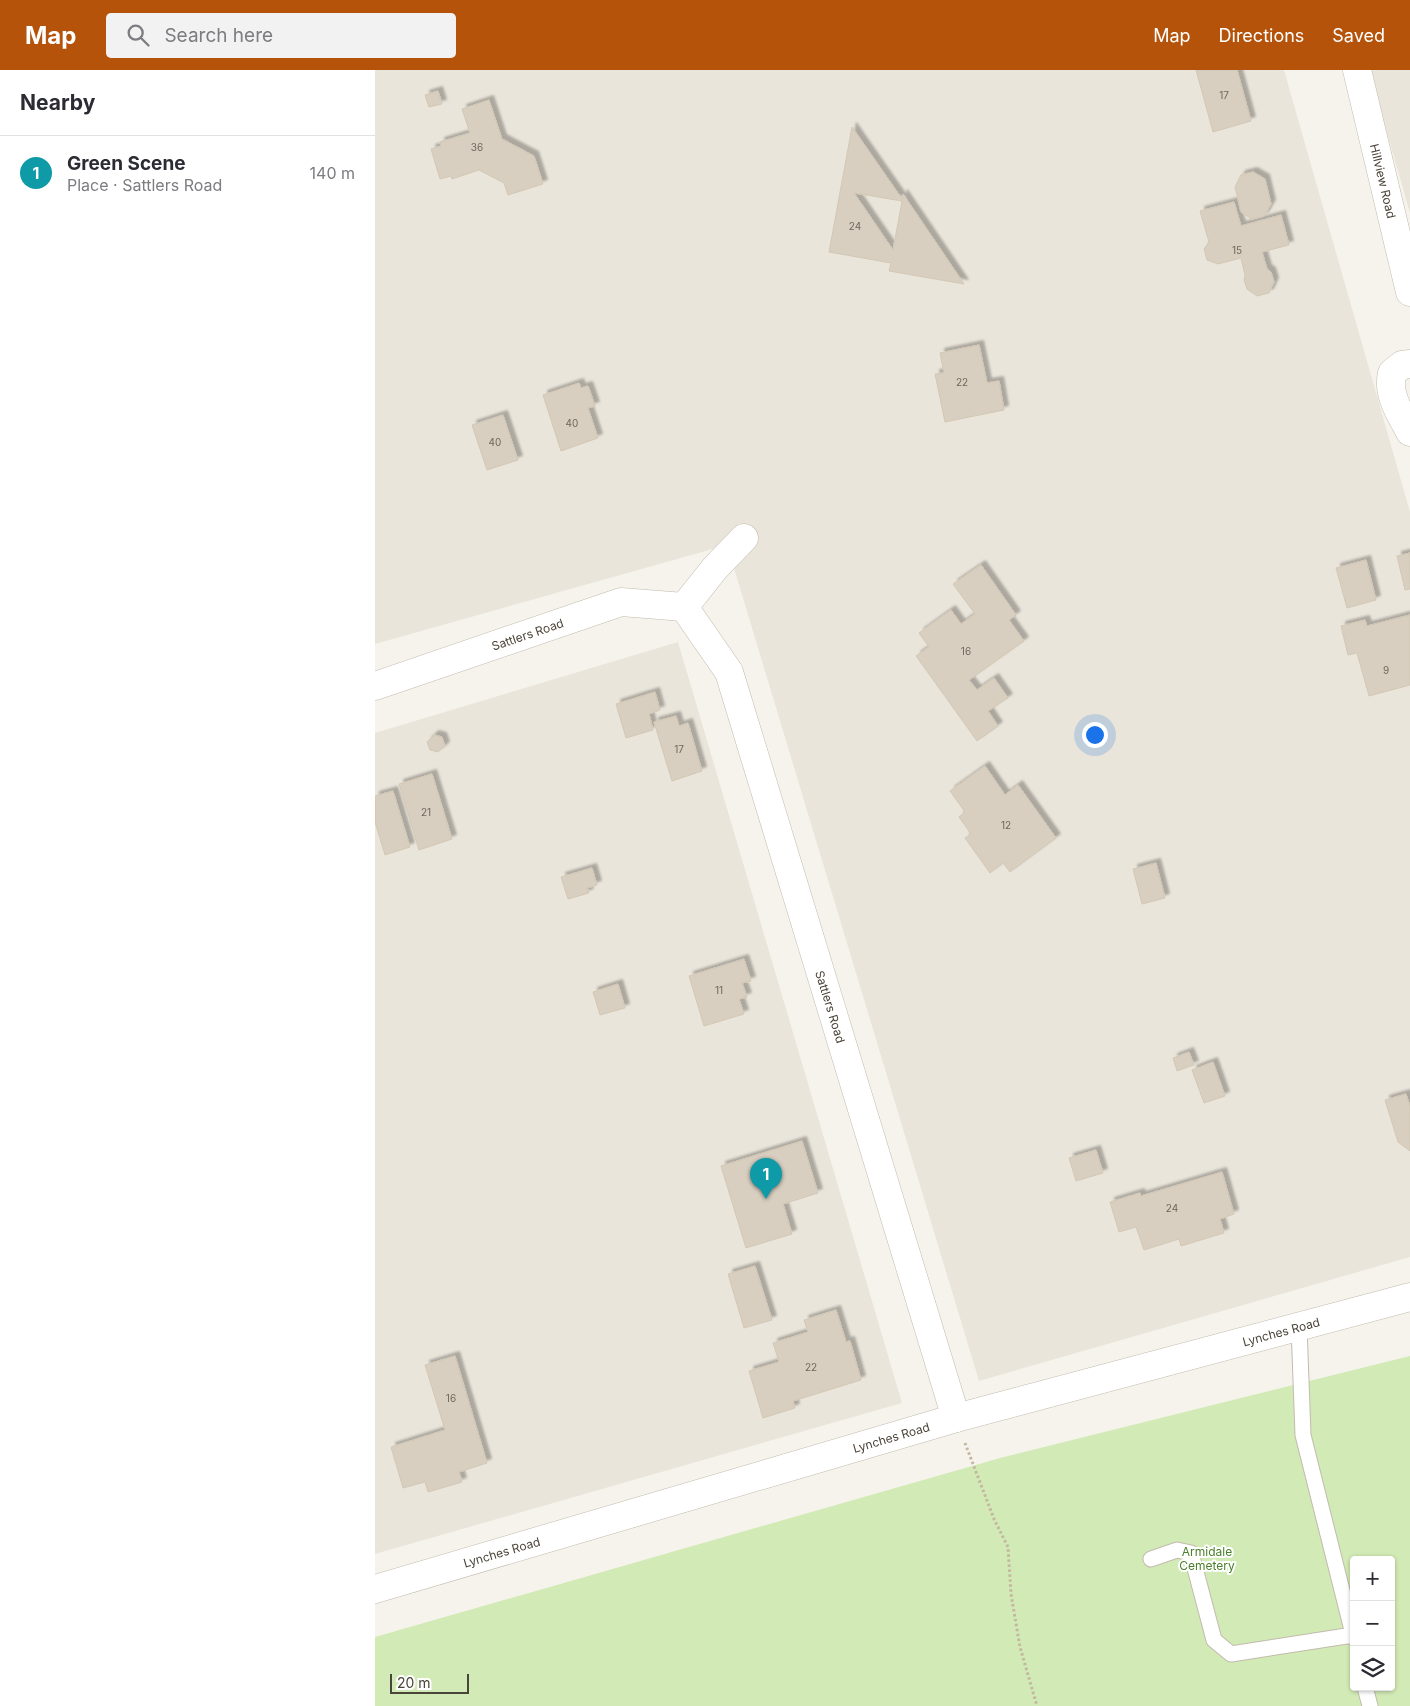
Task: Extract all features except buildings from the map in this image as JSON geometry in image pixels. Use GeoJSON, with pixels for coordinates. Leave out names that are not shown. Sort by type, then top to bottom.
{"type":"FeatureCollection","features":[{"type":"Feature","properties":{"kind":"street","name":"Hillview Road"},"geometry":{"type":"LineString","coordinates":[[1357,70],[1410,292]]}},
{"type":"Feature","properties":{"kind":"street"},"geometry":{"type":"LineString","coordinates":[[1410,364],[1402,365],[1392,373],[1390,384],[1395,402],[1410,432]]}},
{"type":"Feature","properties":{"kind":"street"},"geometry":{"type":"LineString","coordinates":[[684,607],[715,568],[744,538]]}},
{"type":"Feature","properties":{"kind":"street","name":"Sattlers Road"},"geometry":{"type":"LineString","coordinates":[[375,686],[621,602],[684,607],[729,672],[956,1418]]}},
{"type":"Feature","properties":{"kind":"street","name":"Lynches Road"},"geometry":{"type":"LineString","coordinates":[[375,1589],[956,1418],[1410,1297]]}},
{"type":"Feature","properties":{"kind":"lane"},"geometry":{"type":"LineString","coordinates":[[1299,1326],[1303,1435],[1350,1625]]}},
{"type":"Feature","properties":{"kind":"lane"},"geometry":{"type":"LineString","coordinates":[[1151,1559],[1177,1550],[1191,1553],[1214,1640],[1231,1654],[1350,1637]]}},
{"type":"Feature","properties":{"kind":"lane"},"geometry":{"type":"LineString","coordinates":[[1366,1691],[1370,1706]]}},
{"type":"Feature","properties":{"kind":"path"},"geometry":{"type":"LineString","coordinates":[[956,1418],[995,1519],[1008,1547],[1011,1594],[1020,1647],[1037,1706]]}},
{"type":"Feature","properties":{"kind":"shaded area"},"geometry":{"type":"Polygon","coordinates":[[[375,70],[1284,70],[1410,512],[1410,1257],[979,1381],[727,545],[375,644],[375,70]]]}},
{"type":"Feature","properties":{"kind":"shaded area"},"geometry":{"type":"Polygon","coordinates":[[[1369,70],[1410,70],[1410,213],[1369,70]]]}},
{"type":"Feature","properties":{"kind":"shaded area"},"geometry":{"type":"Polygon","coordinates":[[[678,642],[902,1403],[375,1554],[375,733],[678,642]]]}},
{"type":"Feature","properties":{"kind":"green space","name":"Armidale Cemetery"},"geometry":{"type":"Polygon","coordinates":[[[1410,1356],[1410,1706],[375,1706],[375,1637],[1000,1458],[1410,1356]]]}},
{"type":"Feature","properties":{"kind":"place","name":"Green Scene"},"geometry":{"type":"Point","coordinates":[766,1199]}}]}
